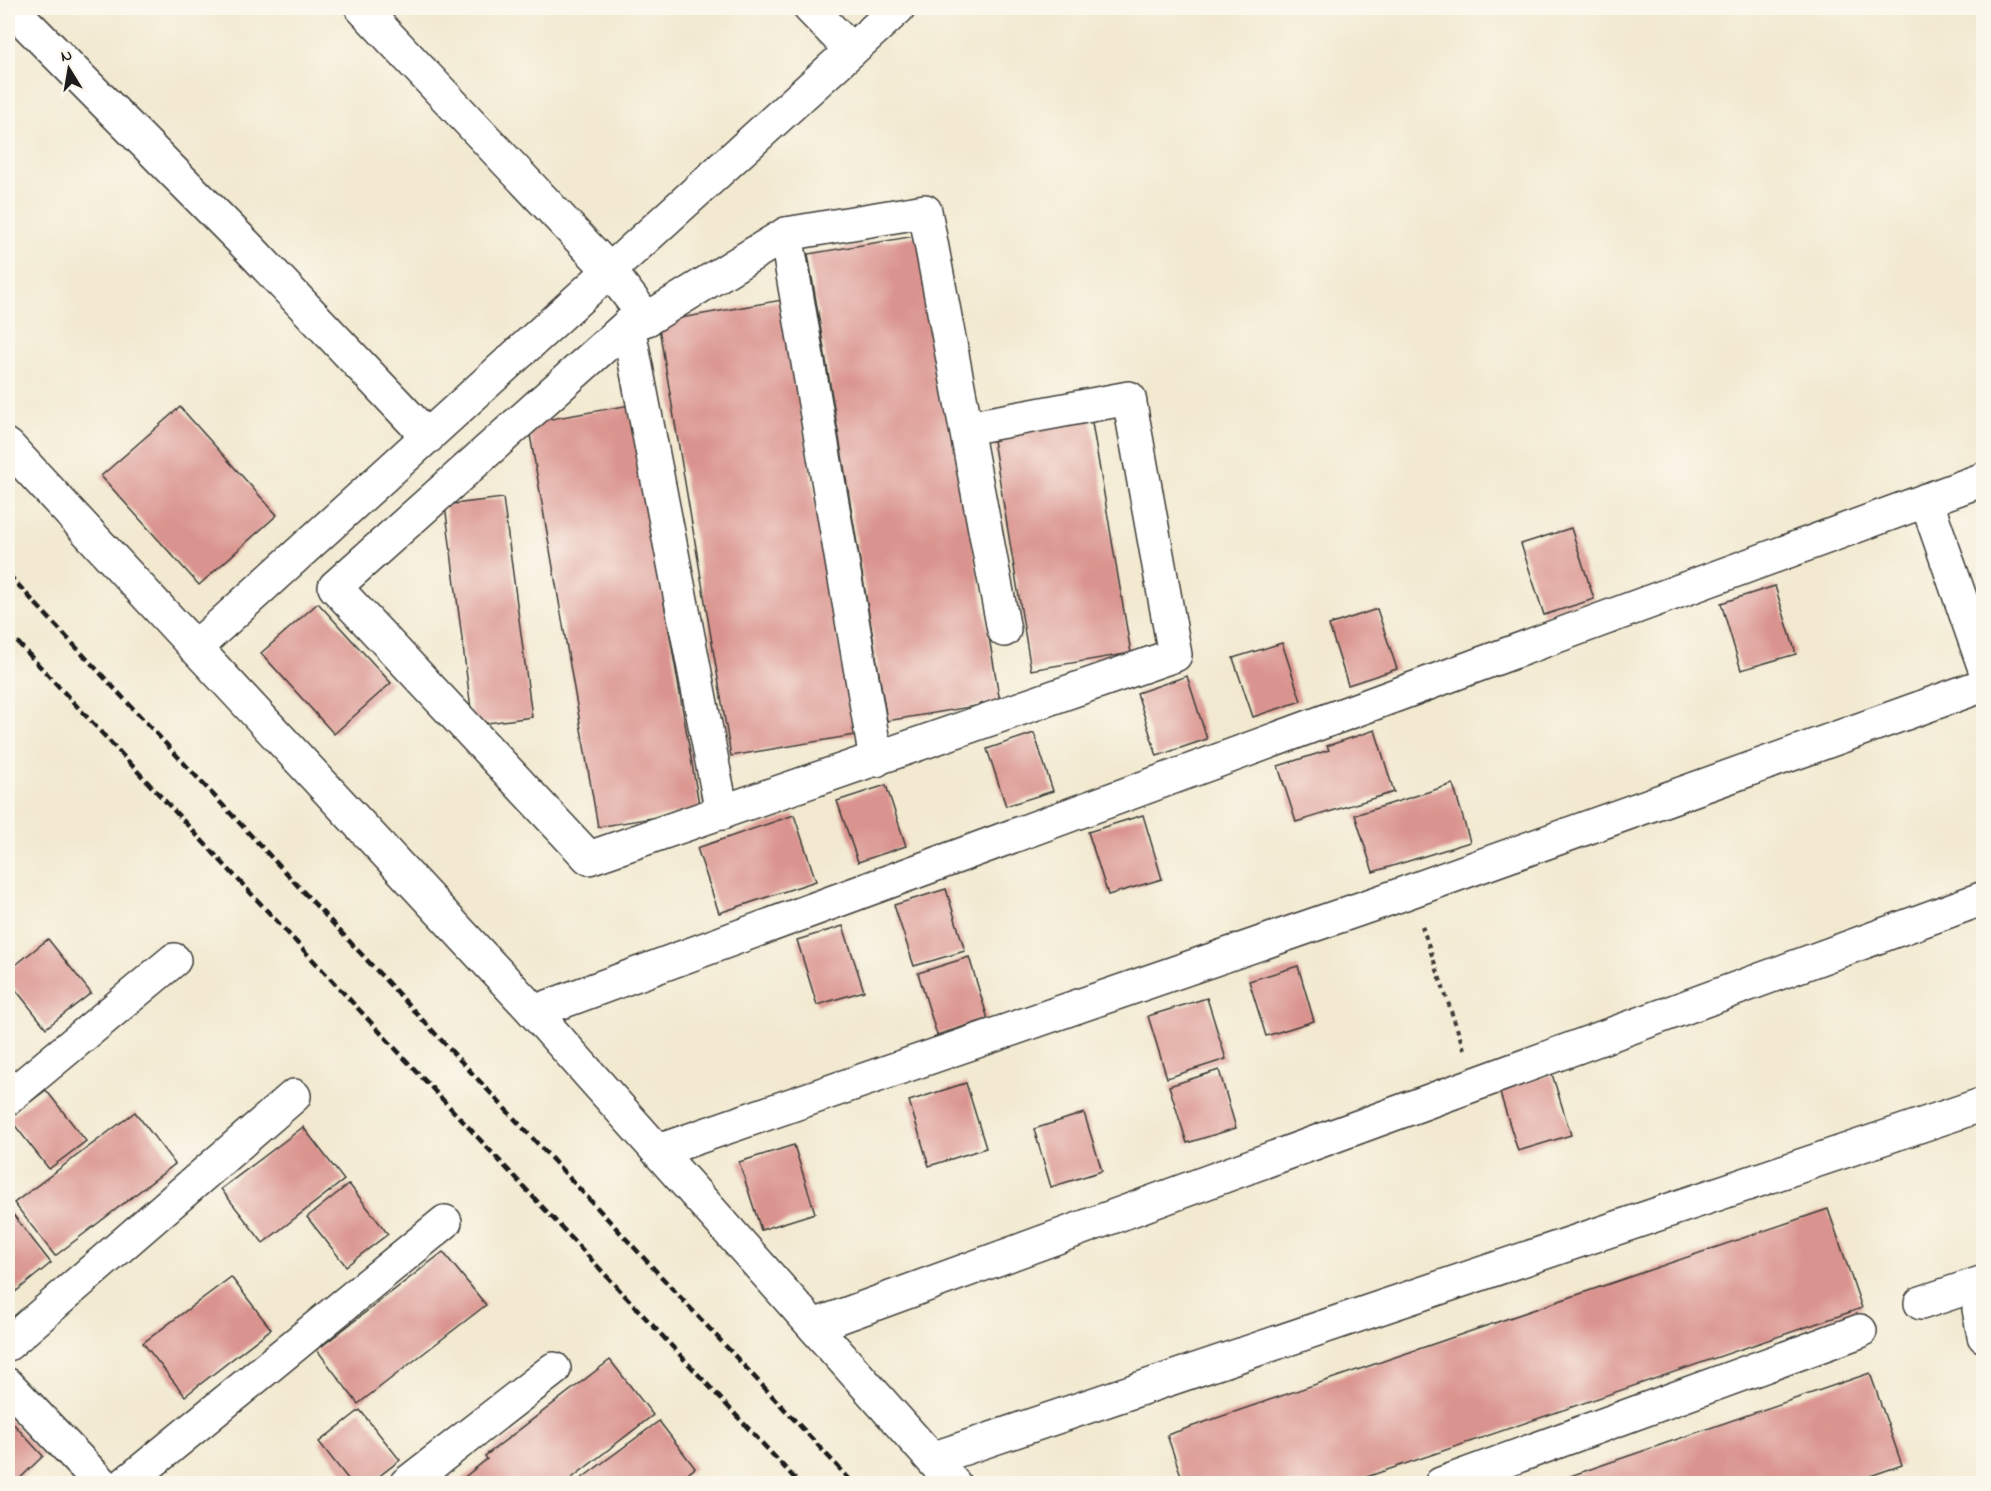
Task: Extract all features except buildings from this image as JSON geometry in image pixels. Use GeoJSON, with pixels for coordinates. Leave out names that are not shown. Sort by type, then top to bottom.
{"type":"FeatureCollection","features":[{"type":"Feature","properties":{"kind":"street"},"geometry":{"type":"LineString","coordinates":[[11,8],[249,248],[428,437]]}},
{"type":"Feature","properties":{"kind":"street"},"geometry":{"type":"LineString","coordinates":[[362,8],[610,271],[638,322],[722,813]]}},
{"type":"Feature","properties":{"kind":"street"},"geometry":{"type":"LineString","coordinates":[[810,8],[851,51]]}},
{"type":"Feature","properties":{"kind":"street"},"geometry":{"type":"LineString","coordinates":[[195,648],[898,8]]}},
{"type":"Feature","properties":{"kind":"street"},"geometry":{"type":"LineString","coordinates":[[968,428],[1129,398],[1176,655],[589,858],[335,587],[638,322],[786,234],[925,211],[968,428],[1004,630]]}},
{"type":"Feature","properties":{"kind":"street"},"geometry":{"type":"LineString","coordinates":[[786,234],[876,760]]}},
{"type":"Feature","properties":{"kind":"street"},"geometry":{"type":"LineString","coordinates":[[8,447],[534,1012],[954,1484]]}},
{"type":"Feature","properties":{"kind":"street"},"geometry":{"type":"LineString","coordinates":[[534,1012],[1983,478]]}},
{"type":"Feature","properties":{"kind":"street"},"geometry":{"type":"LineString","coordinates":[[1926,500],[1983,666]]}},
{"type":"Feature","properties":{"kind":"street"},"geometry":{"type":"LineString","coordinates":[[658,1151],[1411,891],[1983,685]]}},
{"type":"Feature","properties":{"kind":"street"},"geometry":{"type":"LineString","coordinates":[[814,1326],[1983,898]]}},
{"type":"Feature","properties":{"kind":"street"},"geometry":{"type":"LineString","coordinates":[[8,1098],[174,960]]}},
{"type":"Feature","properties":{"kind":"street"},"geometry":{"type":"LineString","coordinates":[[8,1344],[294,1096]]}},
{"type":"Feature","properties":{"kind":"street"},"geometry":{"type":"LineString","coordinates":[[932,1459],[1983,1104]]}},
{"type":"Feature","properties":{"kind":"street"},"geometry":{"type":"LineString","coordinates":[[126,1484],[445,1222]]}},
{"type":"Feature","properties":{"kind":"street"},"geometry":{"type":"LineString","coordinates":[[1921,1304],[1983,1282]]}},
{"type":"Feature","properties":{"kind":"street"},"geometry":{"type":"LineString","coordinates":[[1983,1295],[1979,1309],[1983,1336]]}},
{"type":"Feature","properties":{"kind":"street"},"geometry":{"type":"LineString","coordinates":[[1441,1484],[1860,1331]]}},
{"type":"Feature","properties":{"kind":"street"},"geometry":{"type":"LineString","coordinates":[[406,1484],[554,1369]]}},
{"type":"Feature","properties":{"kind":"street"},"geometry":{"type":"LineString","coordinates":[[8,1384],[102,1484]]}},
{"type":"Feature","properties":{"kind":"path"},"geometry":{"type":"LineString","coordinates":[[1411,891],[1476,1085]]}},
{"type":"Feature","properties":{"kind":"railway"},"geometry":{"type":"LineString","coordinates":[[8,574],[854,1484]]}},
{"type":"Feature","properties":{"kind":"railway"},"geometry":{"type":"LineString","coordinates":[[8,632],[800,1484]]}}]}
